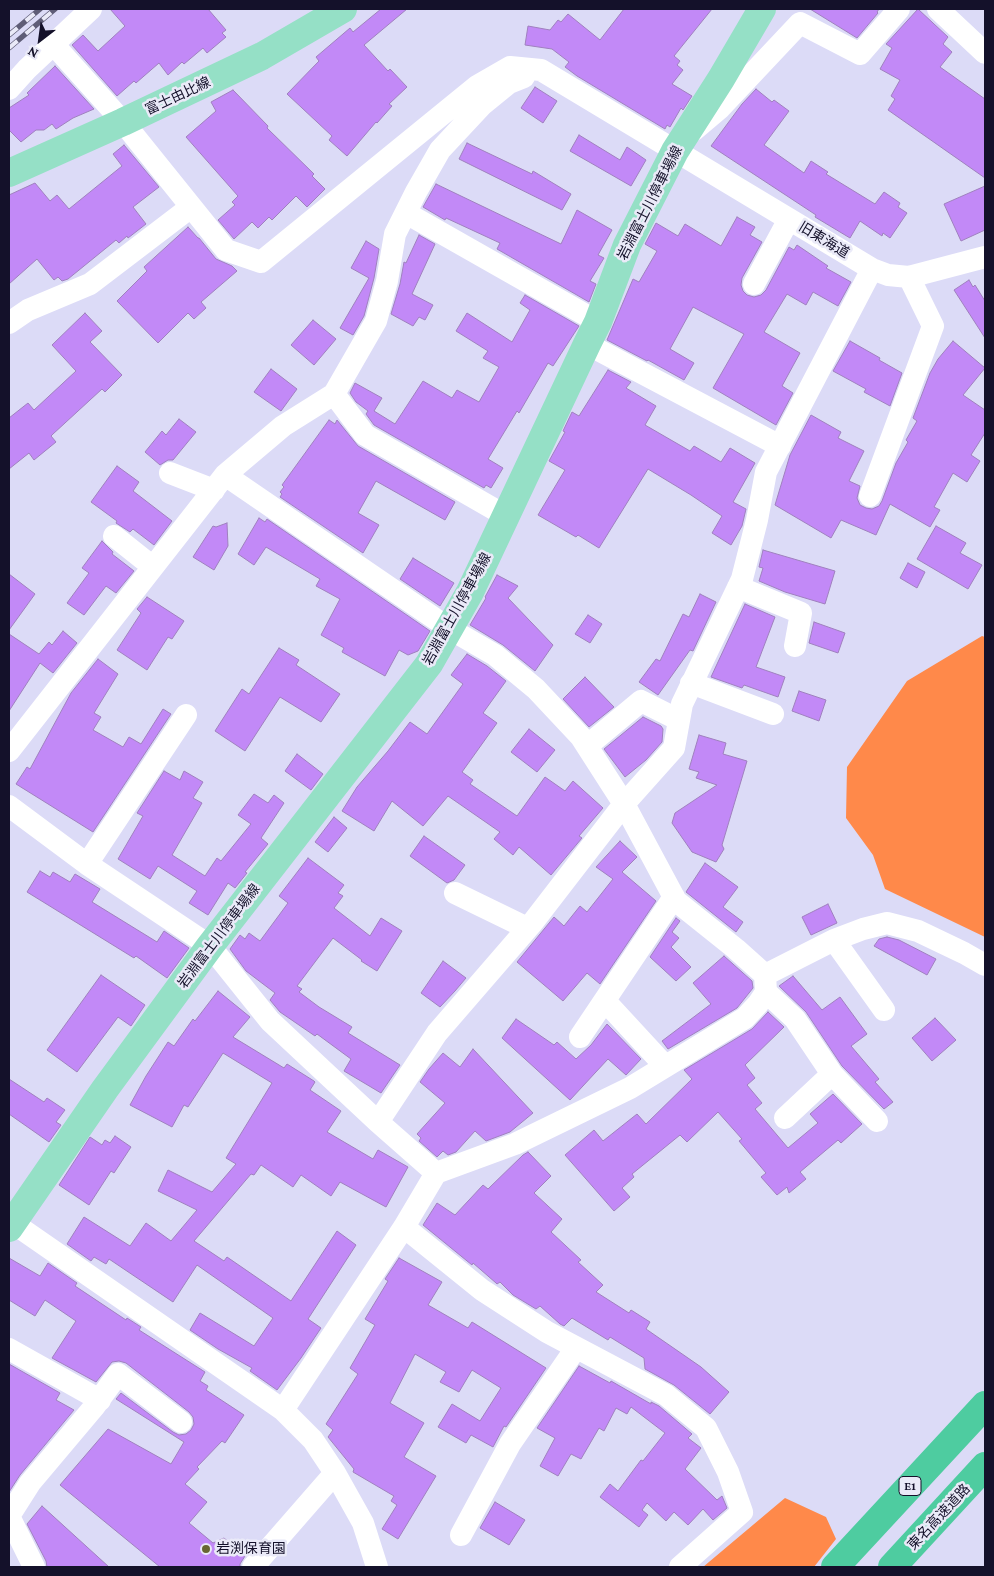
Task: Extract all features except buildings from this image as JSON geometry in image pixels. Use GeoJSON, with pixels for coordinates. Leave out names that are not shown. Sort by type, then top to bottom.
{"type":"FeatureCollection","features":[{"type":"Feature","properties":{"kind":"highway","name":"E1"},"geometry":{"type":"LineString","coordinates":[[835,1567],[985,1405]]}},
{"type":"Feature","properties":{"kind":"highway","name":"東名高速道路"},"geometry":{"type":"LineString","coordinates":[[892,1567],[985,1466]]}},
{"type":"Feature","properties":{"kind":"main road","name":"富士由比線"},"geometry":{"type":"LineString","coordinates":[[9,173],[123,122],[262,56],[343,9]]}},
{"type":"Feature","properties":{"kind":"main road","name":"岩淵富士川停車場線"},"geometry":{"type":"LineString","coordinates":[[11,1225],[105,1089],[210,946],[429,664],[470,592],[593,333],[627,246],[678,147],[722,79],[762,9]]}},
{"type":"Feature","properties":{"kind":"street"},"geometry":{"type":"LineString","coordinates":[[9,89],[27,69],[91,9]]}},
{"type":"Feature","properties":{"kind":"street"},"geometry":{"type":"LineString","coordinates":[[678,147],[720,108],[800,23],[860,54],[899,9]]}},
{"type":"Feature","properties":{"kind":"street"},"geometry":{"type":"LineString","coordinates":[[938,9],[985,54]]}},
{"type":"Feature","properties":{"kind":"street"},"geometry":{"type":"LineString","coordinates":[[54,44],[123,122],[226,250],[261,262],[477,86],[510,67],[541,70]]}},
{"type":"Feature","properties":{"kind":"street"},"geometry":{"type":"LineString","coordinates":[[9,751],[219,482],[283,426],[334,394],[376,321],[387,281],[396,234],[440,150],[482,105],[509,83],[541,70]]}},
{"type":"Feature","properties":{"kind":"street","name":"旧東海道"},"geometry":{"type":"LineString","coordinates":[[541,70],[678,147],[789,219],[872,269],[888,276],[909,277],[983,263]]}},
{"type":"Feature","properties":{"kind":"street"},"geometry":{"type":"LineString","coordinates":[[9,323],[28,310],[90,284],[191,207]]}},
{"type":"Feature","properties":{"kind":"street"},"geometry":{"type":"LineString","coordinates":[[406,213],[593,333],[780,446]]}},
{"type":"Feature","properties":{"kind":"street"},"geometry":{"type":"LineString","coordinates":[[754,284],[789,219]]}},
{"type":"Feature","properties":{"kind":"street"},"geometry":{"type":"LineString","coordinates":[[378,1122],[437,1033],[527,928],[624,804],[674,748],[682,704],[742,579],[757,520],[766,472],[872,269]]}},
{"type":"Feature","properties":{"kind":"street"},"geometry":{"type":"LineString","coordinates":[[870,496],[933,326],[909,277]]}},
{"type":"Feature","properties":{"kind":"street"},"geometry":{"type":"LineString","coordinates":[[334,394],[365,435],[506,516]]}},
{"type":"Feature","properties":{"kind":"street"},"geometry":{"type":"LineString","coordinates":[[170,474],[219,482],[450,629],[495,655],[536,689],[581,737],[587,746],[624,804],[676,901],[736,949],[795,1019],[832,1074],[877,1121]]}},
{"type":"Feature","properties":{"kind":"street"},"geometry":{"type":"LineString","coordinates":[[114,536],[154,567]]}},
{"type":"Feature","properties":{"kind":"street"},"geometry":{"type":"LineString","coordinates":[[738,587],[802,613],[795,646]]}},
{"type":"Feature","properties":{"kind":"street"},"geometry":{"type":"LineString","coordinates":[[692,683],[773,714]]}},
{"type":"Feature","properties":{"kind":"street"},"geometry":{"type":"LineString","coordinates":[[587,746],[641,701],[679,720]]}},
{"type":"Feature","properties":{"kind":"street"},"geometry":{"type":"LineString","coordinates":[[87,864],[186,715]]}},
{"type":"Feature","properties":{"kind":"street"},"geometry":{"type":"LineString","coordinates":[[9,806],[87,864],[210,946],[270,1020],[378,1122],[436,1173]]}},
{"type":"Feature","properties":{"kind":"street"},"geometry":{"type":"LineString","coordinates":[[455,893],[527,928]]}},
{"type":"Feature","properties":{"kind":"street"},"geometry":{"type":"LineString","coordinates":[[580,1038],[674,897]]}},
{"type":"Feature","properties":{"kind":"street"},"geometry":{"type":"LineString","coordinates":[[283,1410],[404,1227],[436,1173],[515,1144],[630,1088],[745,1018],[758,1004],[766,983],[834,940],[863,928],[887,923],[918,931],[985,965]]}},
{"type":"Feature","properties":{"kind":"street"},"geometry":{"type":"LineString","coordinates":[[834,940],[884,1010]]}},
{"type":"Feature","properties":{"kind":"street"},"geometry":{"type":"LineString","coordinates":[[605,1001],[666,1066]]}},
{"type":"Feature","properties":{"kind":"street"},"geometry":{"type":"LineString","coordinates":[[785,1118],[832,1074]]}},
{"type":"Feature","properties":{"kind":"street"},"geometry":{"type":"LineString","coordinates":[[11,1225],[283,1410],[313,1440],[335,1473],[364,1523],[377,1567]]}},
{"type":"Feature","properties":{"kind":"street"},"geometry":{"type":"LineString","coordinates":[[404,1227],[482,1290],[547,1332],[666,1395],[706,1428],[728,1472],[742,1512],[680,1567]]}},
{"type":"Feature","properties":{"kind":"street"},"geometry":{"type":"LineString","coordinates":[[461,1535],[510,1444],[576,1348]]}},
{"type":"Feature","properties":{"kind":"street"},"geometry":{"type":"LineString","coordinates":[[9,1349],[100,1400]]}},
{"type":"Feature","properties":{"kind":"street"},"geometry":{"type":"LineString","coordinates":[[34,1567],[9,1516],[30,1483],[100,1400],[118,1374],[181,1422]]}},
{"type":"Feature","properties":{"kind":"street"},"geometry":{"type":"LineString","coordinates":[[253,1567],[335,1473]]}},
{"type":"Feature","properties":{"kind":"shaded area"},"geometry":{"type":"Polygon","coordinates":[[[982,636],[985,637],[985,937],[885,889],[873,855],[846,818],[847,767],[907,681],[982,636]]]}},
{"type":"Feature","properties":{"kind":"shaded area"},"geometry":{"type":"Polygon","coordinates":[[[785,1498],[826,1517],[836,1539],[814,1567],[703,1567],[785,1498]]]}},
{"type":"Feature","properties":{"kind":"railway"},"geometry":{"type":"LineString","coordinates":[[9,35],[40,9]]}},
{"type":"Feature","properties":{"kind":"railway"},"geometry":{"type":"LineString","coordinates":[[9,48],[55,9]]}},
{"type":"Feature","properties":{"kind":"place","name":"岩渕保育園"},"geometry":{"type":"Point","coordinates":[206,1549]}}]}
